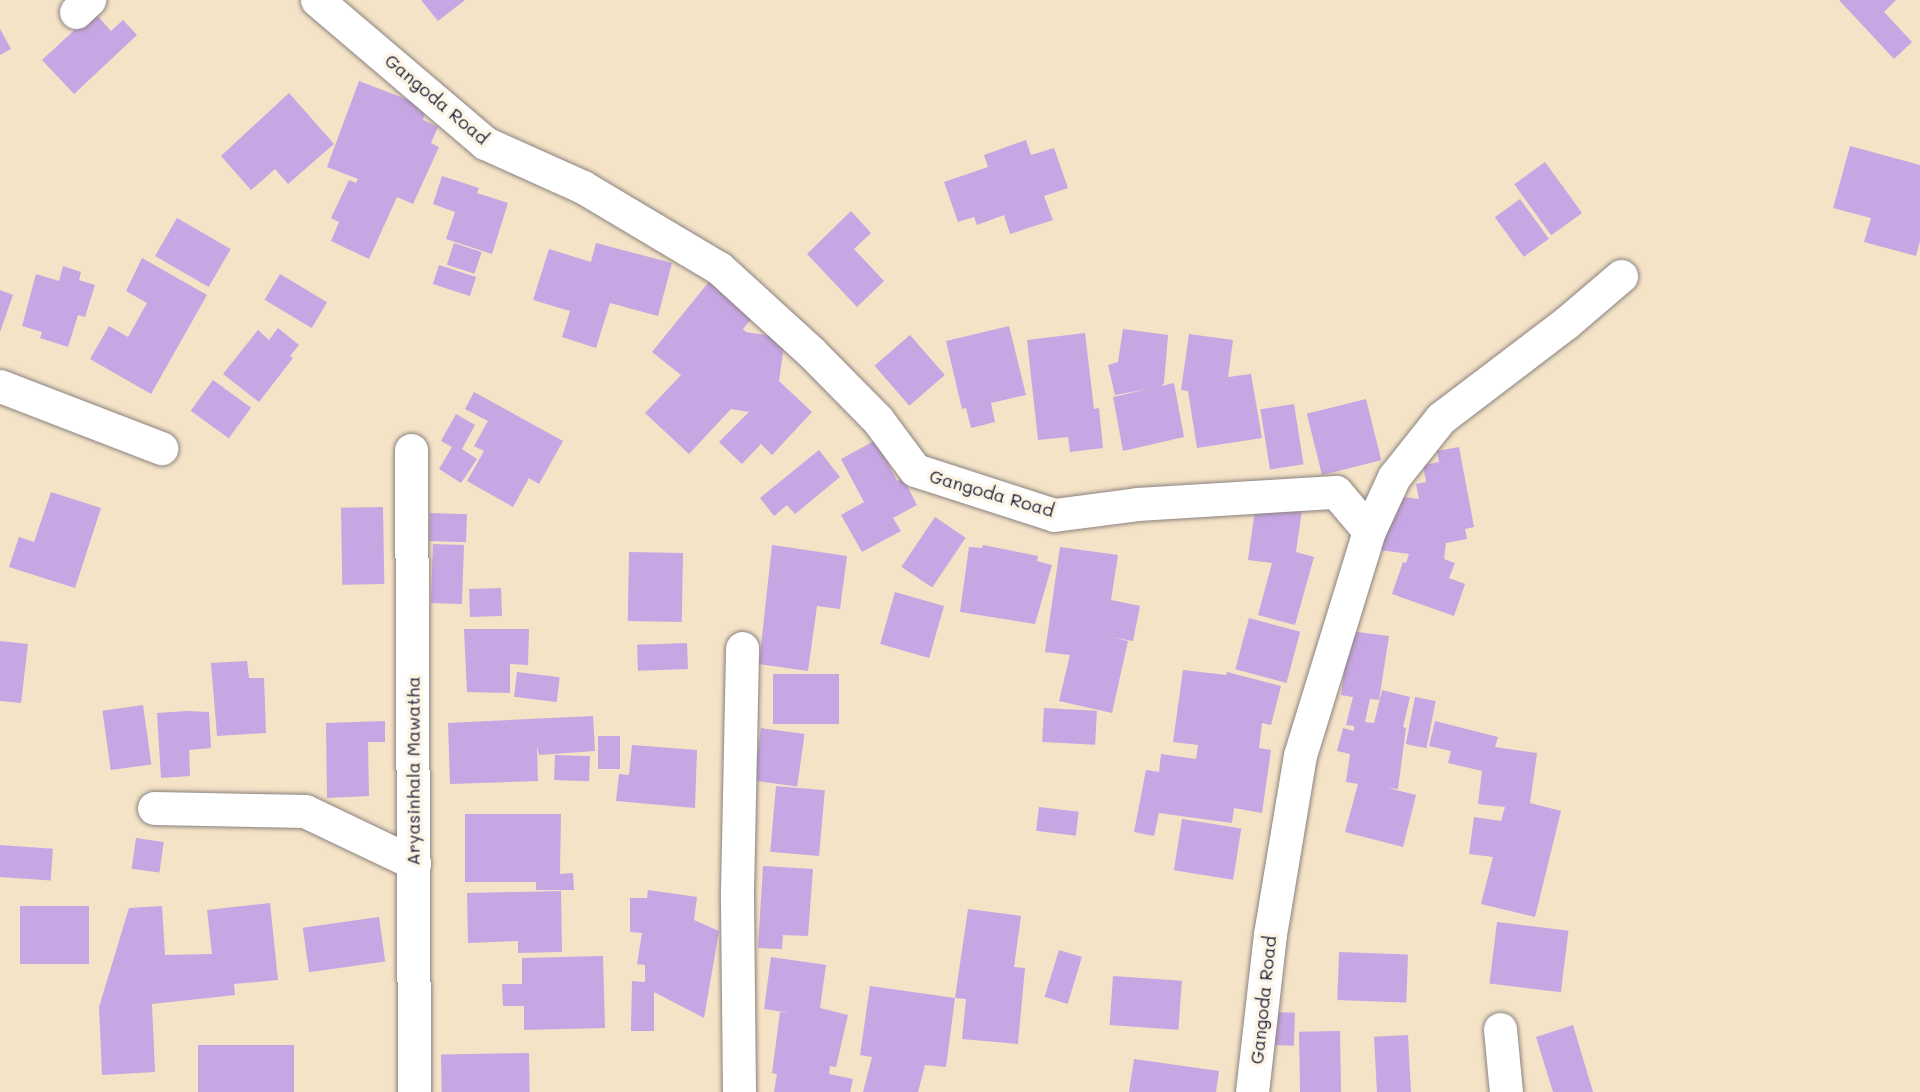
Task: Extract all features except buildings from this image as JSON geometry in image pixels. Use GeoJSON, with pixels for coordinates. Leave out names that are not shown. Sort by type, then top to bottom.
{"type":"FeatureCollection","features":[{"type":"Feature","properties":{"kind":"street","name":"Gangoda Road"},"geometry":{"type":"LineString","coordinates":[[317,0],[485,143],[583,187],[719,268],[811,352],[878,420],[915,470],[986,496],[1055,515],[1137,504],[1336,492],[1369,531],[1300,755],[1270,934],[1252,1092]]}},
{"type":"Feature","properties":{"kind":"street"},"geometry":{"type":"LineString","coordinates":[[1369,531],[1394,477],[1441,418],[1567,322],[1621,276]]}},
{"type":"Feature","properties":{"kind":"street"},"geometry":{"type":"LineString","coordinates":[[0,386],[161,448]]}},
{"type":"Feature","properties":{"kind":"street","name":"Aryasinhala Mawatha"},"geometry":{"type":"LineString","coordinates":[[411,450],[414,1092]]}},
{"type":"Feature","properties":{"kind":"street"},"geometry":{"type":"LineString","coordinates":[[739,1092],[737,891],[742,648]]}},
{"type":"Feature","properties":{"kind":"street"},"geometry":{"type":"LineString","coordinates":[[154,808],[305,811],[414,863]]}},
{"type":"Feature","properties":{"kind":"street"},"geometry":{"type":"LineString","coordinates":[[1500,1029],[1506,1092]]}}]}
